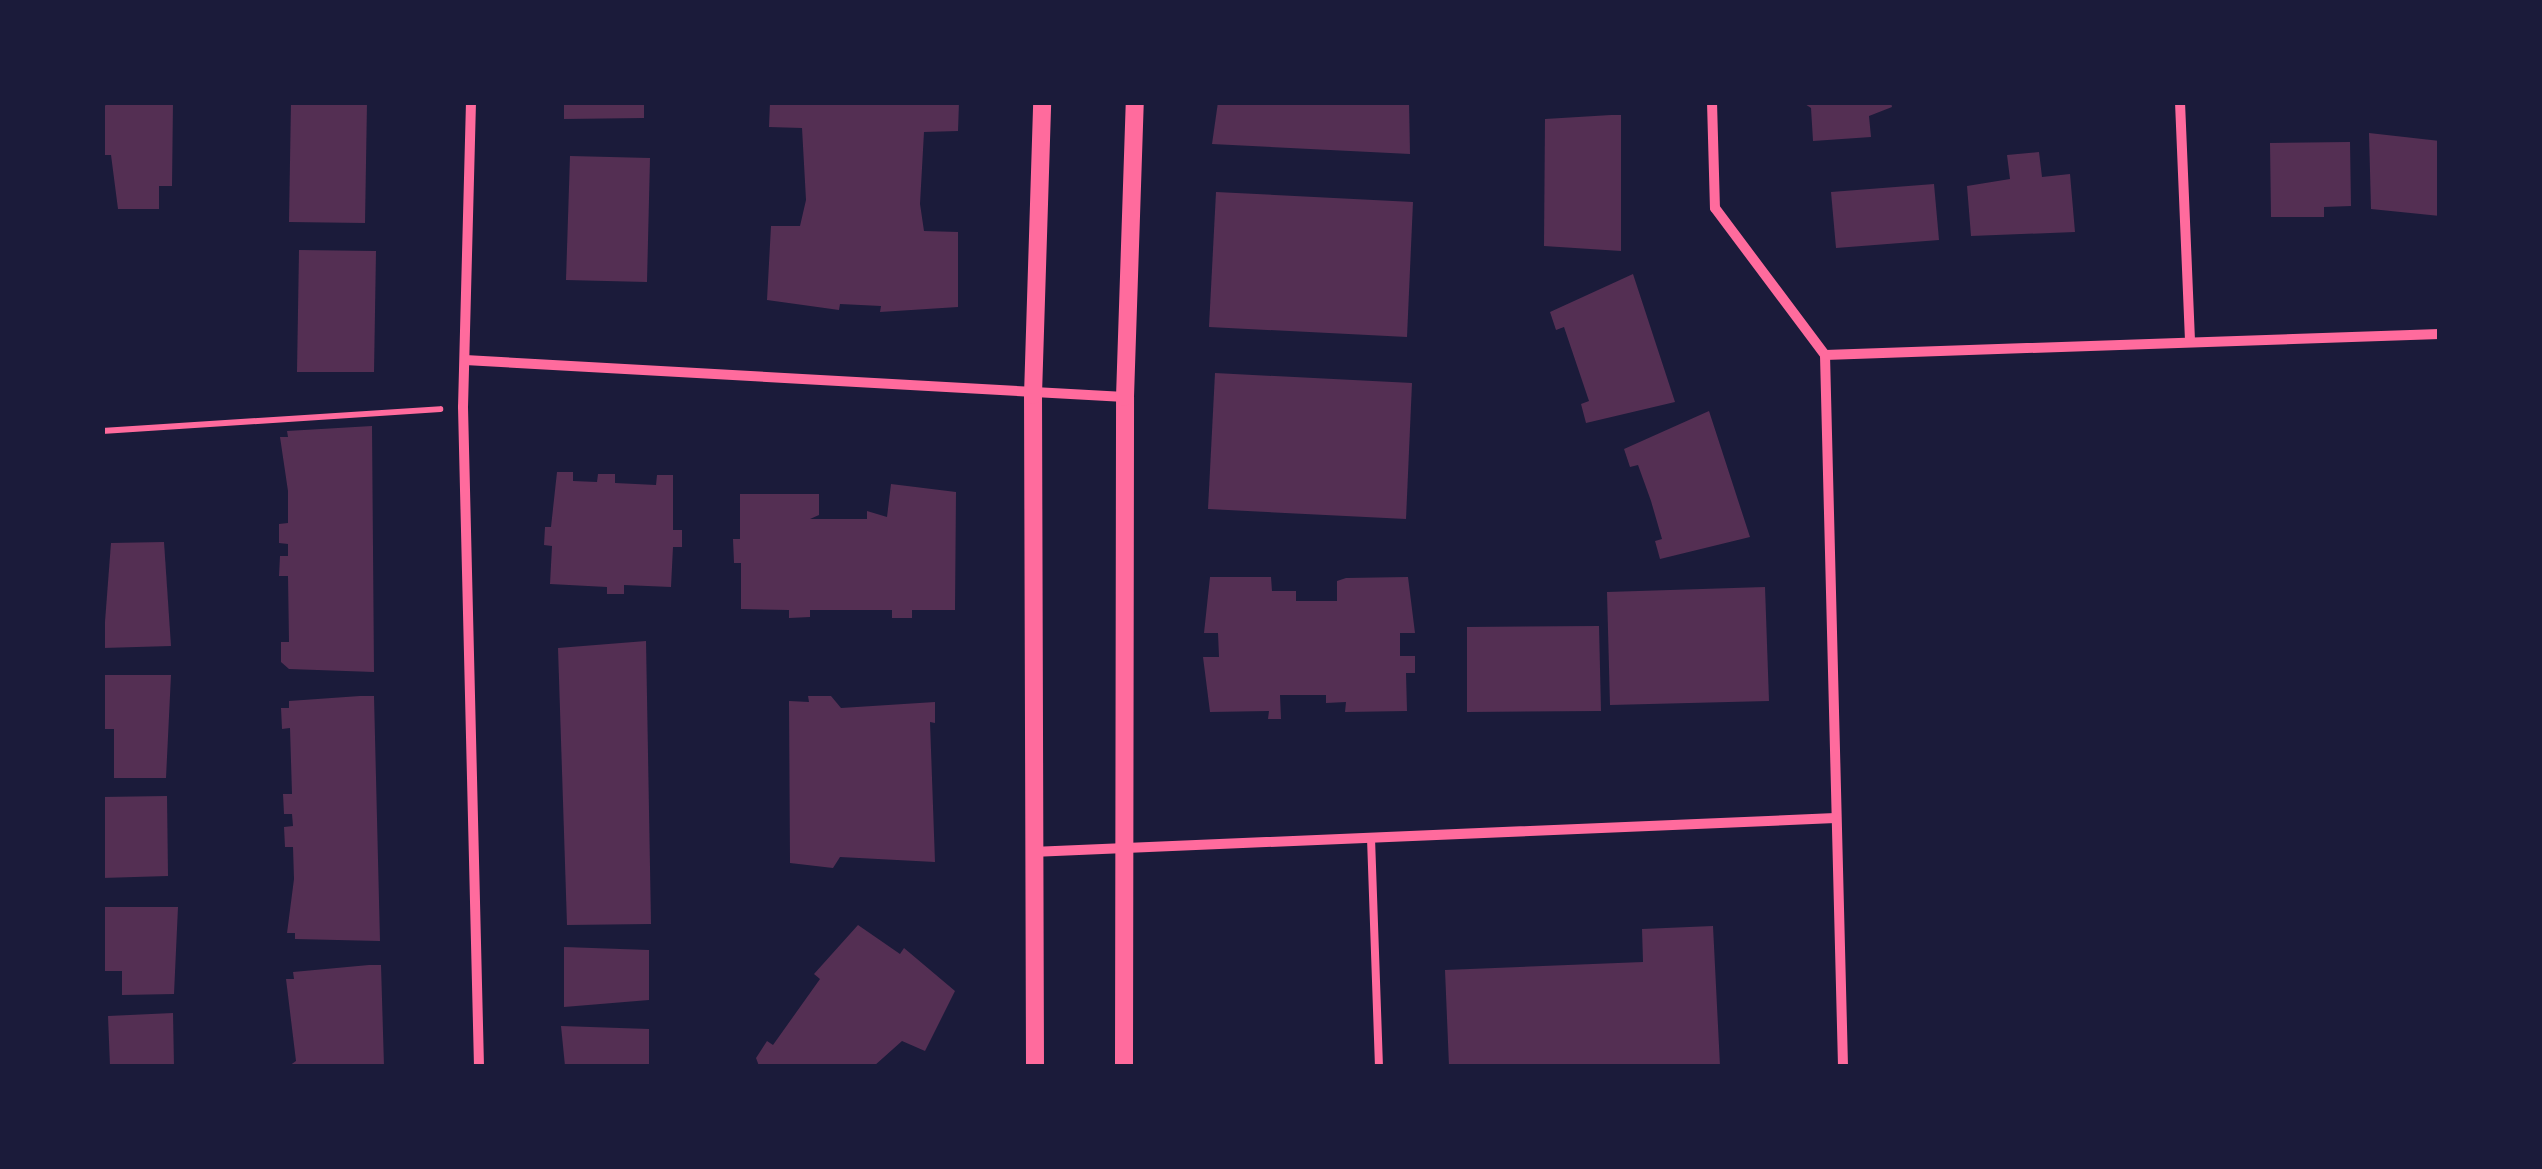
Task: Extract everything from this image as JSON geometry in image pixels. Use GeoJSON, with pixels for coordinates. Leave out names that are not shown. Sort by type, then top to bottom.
{"type":"FeatureCollection","features":[{"type":"Feature","properties":{"kind":"street"},"geometry":{"type":"LineString","coordinates":[[471,102],[463,407],[480,1066]]}},
{"type":"Feature","properties":{"kind":"street"},"geometry":{"type":"LineString","coordinates":[[1035,1066],[1031,852],[1033,395],[1042,102]]}},
{"type":"Feature","properties":{"kind":"street"},"geometry":{"type":"LineString","coordinates":[[1124,1066],[1120,849],[1125,397],[1135,102]]}},
{"type":"Feature","properties":{"kind":"street"},"geometry":{"type":"LineString","coordinates":[[1712,102],[1714,208],[1825,355],[1843,1066]]}},
{"type":"Feature","properties":{"kind":"street"},"geometry":{"type":"LineString","coordinates":[[2180,102],[2190,338]]}},
{"type":"Feature","properties":{"kind":"street"},"geometry":{"type":"LineString","coordinates":[[1825,355],[2190,338],[2440,334]]}},
{"type":"Feature","properties":{"kind":"street"},"geometry":{"type":"LineString","coordinates":[[465,360],[1033,395],[1125,397]]}},
{"type":"Feature","properties":{"kind":"street"},"geometry":{"type":"LineString","coordinates":[[1031,852],[1836,818]]}},
{"type":"Feature","properties":{"kind":"lane"},"geometry":{"type":"LineString","coordinates":[[1370,838],[1379,1066]]}},
{"type":"Feature","properties":{"kind":"path"},"geometry":{"type":"LineString","coordinates":[[102,431],[463,407]]}},
{"type":"Feature","properties":{"kind":"building"},"geometry":{"type":"Polygon","coordinates":[[[112,102],[173,102],[172,186],[159,186],[159,209],[118,209],[111,155],[102,155],[102,107],[112,102]]]}},
{"type":"Feature","properties":{"kind":"building"},"geometry":{"type":"Polygon","coordinates":[[[291,102],[367,102],[365,223],[289,222],[291,102]]]}},
{"type":"Feature","properties":{"kind":"building"},"geometry":{"type":"Polygon","coordinates":[[[564,102],[644,102],[644,118],[564,119],[564,102]]]}},
{"type":"Feature","properties":{"kind":"building"},"geometry":{"type":"Polygon","coordinates":[[[770,102],[959,102],[958,131],[924,132],[920,204],[924,231],[958,232],[958,307],[880,312],[881,306],[840,304],[839,310],[767,300],[771,226],[800,226],[806,200],[802,128],[769,127],[770,102]]]}},
{"type":"Feature","properties":{"kind":"building"},"geometry":{"type":"Polygon","coordinates":[[[1218,102],[1409,102],[1410,154],[1212,144],[1218,102]]]}},
{"type":"Feature","properties":{"kind":"building"},"geometry":{"type":"Polygon","coordinates":[[[1802,102],[1891,102],[1892,107],[1869,116],[1871,137],[1813,141],[1811,108],[1802,102]]]}},
{"type":"Feature","properties":{"kind":"building"},"geometry":{"type":"Polygon","coordinates":[[[1621,115],[1621,251],[1544,246],[1545,119],[1621,115]]]}},
{"type":"Feature","properties":{"kind":"building"},"geometry":{"type":"Polygon","coordinates":[[[2369,133],[2440,141],[2440,216],[2371,209],[2369,133]]]}},
{"type":"Feature","properties":{"kind":"building"},"geometry":{"type":"Polygon","coordinates":[[[2350,142],[2351,206],[2324,207],[2324,217],[2271,217],[2270,143],[2350,142]]]}},
{"type":"Feature","properties":{"kind":"building"},"geometry":{"type":"Polygon","coordinates":[[[2039,152],[2042,177],[2070,174],[2075,232],[1971,236],[1967,186],[2010,179],[2007,155],[2039,152]]]}},
{"type":"Feature","properties":{"kind":"building"},"geometry":{"type":"Polygon","coordinates":[[[570,156],[650,158],[647,282],[566,280],[570,156]]]}},
{"type":"Feature","properties":{"kind":"building"},"geometry":{"type":"Polygon","coordinates":[[[1934,184],[1939,240],[1836,248],[1831,192],[1934,184]]]}},
{"type":"Feature","properties":{"kind":"building"},"geometry":{"type":"Polygon","coordinates":[[[1216,192],[1413,202],[1407,337],[1209,327],[1216,192]]]}},
{"type":"Feature","properties":{"kind":"building"},"geometry":{"type":"Polygon","coordinates":[[[299,250],[376,251],[374,372],[297,372],[299,250]]]}},
{"type":"Feature","properties":{"kind":"building"},"geometry":{"type":"Polygon","coordinates":[[[1633,274],[1675,402],[1586,423],[1581,404],[1589,401],[1564,327],[1556,330],[1550,312],[1633,274]]]}},
{"type":"Feature","properties":{"kind":"building"},"geometry":{"type":"Polygon","coordinates":[[[1215,373],[1412,383],[1406,519],[1208,509],[1215,373]]]}},
{"type":"Feature","properties":{"kind":"building"},"geometry":{"type":"Polygon","coordinates":[[[1709,411],[1750,537],[1660,559],[1655,541],[1662,539],[1651,501],[1638,465],[1630,467],[1624,449],[1709,411]]]}},
{"type":"Feature","properties":{"kind":"building"},"geometry":{"type":"Polygon","coordinates":[[[372,426],[374,672],[289,669],[281,662],[281,642],[289,642],[288,576],[279,576],[280,556],[288,556],[288,544],[279,543],[279,524],[288,523],[280,437],[288,437],[287,431],[372,426]]]}},
{"type":"Feature","properties":{"kind":"building"},"geometry":{"type":"Polygon","coordinates":[[[557,472],[573,472],[573,481],[597,482],[598,474],[615,474],[615,483],[656,485],[657,475],[673,475],[673,530],[682,530],[682,547],[673,547],[671,587],[624,585],[624,594],[607,594],[607,587],[550,584],[552,546],[544,545],[545,527],[551,527],[557,472]]]}},
{"type":"Feature","properties":{"kind":"building"},"geometry":{"type":"Polygon","coordinates":[[[891,484],[956,492],[955,610],[912,610],[912,618],[892,618],[892,610],[810,610],[810,617],[789,618],[789,610],[741,609],[741,563],[734,563],[733,539],[740,539],[740,494],[819,494],[819,515],[810,519],[867,519],[867,511],[887,517],[891,484]]]}},
{"type":"Feature","properties":{"kind":"building"},"geometry":{"type":"Polygon","coordinates":[[[164,542],[171,646],[103,648],[111,543],[164,542]]]}},
{"type":"Feature","properties":{"kind":"building"},"geometry":{"type":"Polygon","coordinates":[[[1210,577],[1271,577],[1272,591],[1296,591],[1296,601],[1337,601],[1337,581],[1408,577],[1415,633],[1400,633],[1400,656],[1415,656],[1415,673],[1406,673],[1407,711],[1345,712],[1346,702],[1326,703],[1326,695],[1280,695],[1281,719],[1268,719],[1269,711],[1210,712],[1203,657],[1219,657],[1218,633],[1204,633],[1210,577]]]}},
{"type":"Feature","properties":{"kind":"building"},"geometry":{"type":"Polygon","coordinates":[[[1765,587],[1769,701],[1610,705],[1607,592],[1765,587]]]}},
{"type":"Feature","properties":{"kind":"building"},"geometry":{"type":"Polygon","coordinates":[[[1599,626],[1601,711],[1467,712],[1467,627],[1599,626]]]}},
{"type":"Feature","properties":{"kind":"building"},"geometry":{"type":"Polygon","coordinates":[[[646,641],[651,924],[567,925],[558,648],[646,641]]]}},
{"type":"Feature","properties":{"kind":"building"},"geometry":{"type":"Polygon","coordinates":[[[104,675],[171,675],[166,778],[114,778],[114,729],[104,729],[104,675]]]}},
{"type":"Feature","properties":{"kind":"building"},"geometry":{"type":"Polygon","coordinates":[[[374,696],[380,941],[295,939],[295,933],[287,933],[294,879],[293,847],[285,847],[284,827],[293,826],[292,814],[284,814],[283,794],[292,794],[290,728],[282,729],[281,708],[289,708],[289,701],[374,696]]]}},
{"type":"Feature","properties":{"kind":"building"},"geometry":{"type":"Polygon","coordinates":[[[808,696],[831,696],[841,708],[935,702],[935,723],[930,722],[935,862],[840,857],[833,868],[790,863],[789,701],[809,702],[808,696]]]}},
{"type":"Feature","properties":{"kind":"building"},"geometry":{"type":"Polygon","coordinates":[[[167,796],[168,876],[102,878],[102,797],[167,796]]]}},
{"type":"Feature","properties":{"kind":"building"},"geometry":{"type":"Polygon","coordinates":[[[102,907],[178,907],[174,994],[122,995],[122,971],[102,971],[102,907]]]}},
{"type":"Feature","properties":{"kind":"building"},"geometry":{"type":"Polygon","coordinates":[[[858,925],[900,954],[904,948],[955,991],[925,1051],[902,1041],[874,1066],[759,1066],[756,1058],[767,1041],[773,1045],[820,979],[814,974],[858,925]]]}},
{"type":"Feature","properties":{"kind":"building"},"geometry":{"type":"Polygon","coordinates":[[[1713,926],[1720,1066],[1449,1066],[1445,970],[1643,962],[1642,929],[1713,926]]]}},
{"type":"Feature","properties":{"kind":"building"},"geometry":{"type":"Polygon","coordinates":[[[564,947],[649,950],[649,1000],[564,1007],[564,947]]]}},
{"type":"Feature","properties":{"kind":"building"},"geometry":{"type":"Polygon","coordinates":[[[381,965],[384,1066],[289,1066],[296,1061],[286,979],[294,979],[293,972],[381,965]]]}},
{"type":"Feature","properties":{"kind":"building"},"geometry":{"type":"Polygon","coordinates":[[[173,1013],[174,1066],[110,1066],[108,1016],[173,1013]]]}},
{"type":"Feature","properties":{"kind":"building"},"geometry":{"type":"Polygon","coordinates":[[[561,1026],[649,1029],[649,1066],[565,1066],[561,1026]]]}}]}
